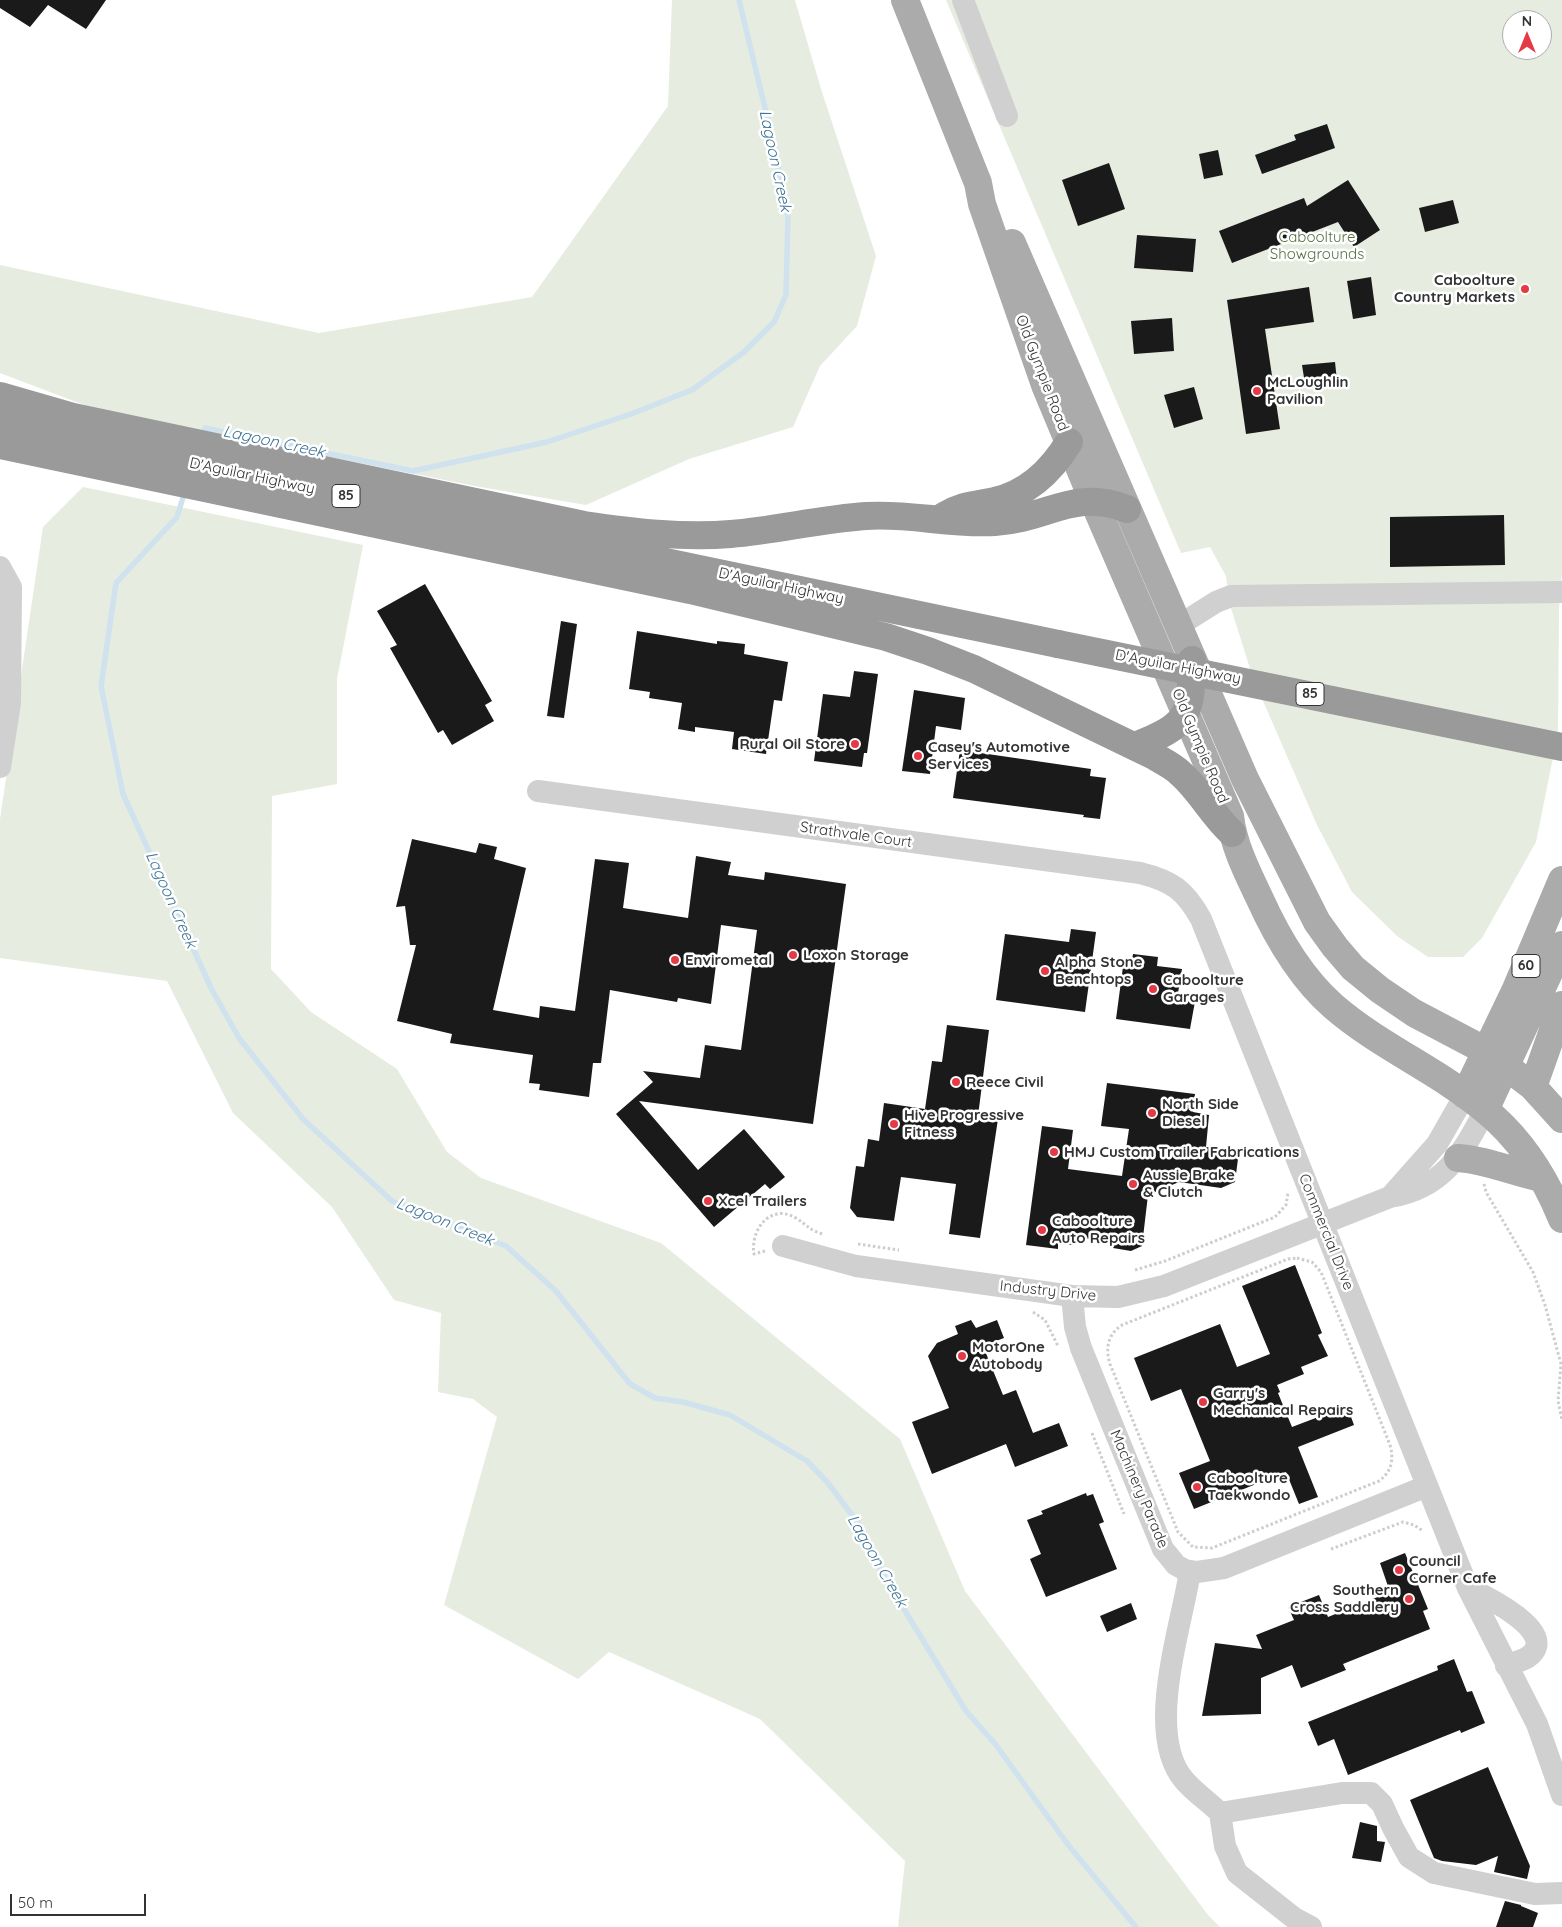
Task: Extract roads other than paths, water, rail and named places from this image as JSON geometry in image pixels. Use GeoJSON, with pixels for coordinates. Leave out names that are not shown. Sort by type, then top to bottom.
{"type":"FeatureCollection","features":[{"type":"Feature","properties":{"kind":"highway"},"geometry":{"type":"LineString","coordinates":[[0,396],[73,418],[584,525],[628,532],[695,535],[766,530],[866,516],[941,518],[979,523],[1006,522],[1034,516],[1077,501],[1093,500],[1127,509]]}},
{"type":"Feature","properties":{"kind":"highway","name":"D'Aguilar Highway"},"geometry":{"type":"LineString","coordinates":[[0,423],[132,451],[550,549],[1058,644],[1562,747]]}},
{"type":"Feature","properties":{"kind":"highway"},"geometry":{"type":"LineString","coordinates":[[941,518],[959,507],[997,500],[1034,483],[1058,459],[1069,442]]}},
{"type":"Feature","properties":{"kind":"highway"},"geometry":{"type":"LineString","coordinates":[[0,445],[106,467],[550,549],[920,648],[974,669],[1135,746],[1180,772],[1203,798],[1218,821],[1232,833]]}},
{"type":"Feature","properties":{"kind":"highway"},"geometry":{"type":"LineString","coordinates":[[1135,746],[1159,737],[1175,728],[1186,713],[1192,687],[1192,660]]}},
{"type":"Feature","properties":{"kind":"main road","name":"Old Gympie Road"},"geometry":{"type":"LineString","coordinates":[[905,0],[978,184],[982,204],[1022,324],[1093,500],[1230,816],[1232,833],[1271,924],[1306,977],[1332,1005],[1475,1102],[1522,1149],[1542,1178],[1562,1219]]}},
{"type":"Feature","properties":{"kind":"main road","name":"Old Gympie Road"},"geometry":{"type":"LineString","coordinates":[[978,184],[993,200],[1244,779],[1316,922],[1353,968],[1398,1003],[1496,1058],[1533,1088],[1562,1119]]}},
{"type":"Feature","properties":{"kind":"main road","name":"60"},"geometry":{"type":"LineString","coordinates":[[1496,1058],[1516,989],[1562,880]]}},
{"type":"Feature","properties":{"kind":"main road","name":"60"},"geometry":{"type":"LineString","coordinates":[[1475,1102],[1496,1058],[1562,945]]}},
{"type":"Feature","properties":{"kind":"main road"},"geometry":{"type":"LineString","coordinates":[[1533,1088],[1562,1005]]}},
{"type":"Feature","properties":{"kind":"main road"},"geometry":{"type":"LineString","coordinates":[[1458,1158],[1488,1162],[1511,1171],[1542,1178]]}},
{"type":"Feature","properties":{"kind":"street"},"geometry":{"type":"LineString","coordinates":[[963,0],[1007,116]]}},
{"type":"Feature","properties":{"kind":"street"},"geometry":{"type":"LineString","coordinates":[[0,567],[11,587],[10,703],[0,767]]}},
{"type":"Feature","properties":{"kind":"street"},"geometry":{"type":"LineString","coordinates":[[1178,626],[1216,602],[1231,596],[1403,598],[1562,592]]}},
{"type":"Feature","properties":{"kind":"street","name":"Strathvale Court"},"geometry":{"type":"LineString","coordinates":[[538,790],[1140,873],[1173,884]]}},
{"type":"Feature","properties":{"kind":"street","name":"Commercial Drive"},"geometry":{"type":"LineString","coordinates":[[1173,884],[1194,906],[1201,919],[1468,1588],[1537,1724],[1562,1795]]}},
{"type":"Feature","properties":{"kind":"street","name":"Industry Drive"},"geometry":{"type":"LineString","coordinates":[[783,1246],[856,1266],[1072,1296],[1118,1297],[1156,1288],[1390,1198],[1410,1194],[1442,1174],[1458,1158],[1475,1102]]}},
{"type":"Feature","properties":{"kind":"street","name":"Industry Drive"},"geometry":{"type":"LineString","coordinates":[[1390,1198],[1475,1102]]}},
{"type":"Feature","properties":{"kind":"street","name":"Machinery Parade"},"geometry":{"type":"LineString","coordinates":[[1072,1296],[1075,1327],[1081,1348],[1151,1525],[1169,1558],[1176,1565],[1190,1571]]}},
{"type":"Feature","properties":{"kind":"street"},"geometry":{"type":"LineString","coordinates":[[1311,1927],[1294,1918],[1237,1873],[1224,1846],[1220,1813],[1183,1779],[1173,1759],[1166,1731],[1165,1697],[1190,1571],[1209,1571],[1224,1568],[1428,1486]]}},
{"type":"Feature","properties":{"kind":"street"},"geometry":{"type":"LineString","coordinates":[[1468,1588],[1524,1621],[1534,1631],[1536,1646],[1533,1652],[1528,1657],[1506,1666]]}},
{"type":"Feature","properties":{"kind":"street"},"geometry":{"type":"LineString","coordinates":[[1220,1813],[1342,1793],[1371,1793],[1382,1804],[1409,1857],[1434,1873],[1535,1894],[1562,1893]]}},
{"type":"Feature","properties":{"kind":"waterway","name":"Lagoon Creek"},"geometry":{"type":"LineString","coordinates":[[202,437],[205,428],[413,471],[547,442],[631,414],[692,390],[744,352],[774,322],[786,295],[788,216],[773,141],[739,0]]}},
{"type":"Feature","properties":{"kind":"waterway","name":"Lagoon Creek"},"geometry":{"type":"LineString","coordinates":[[185,491],[177,517],[116,583],[101,686],[123,794],[211,988],[239,1038],[303,1119],[392,1201],[506,1246],[556,1291],[630,1384],[655,1398],[683,1402],[730,1415],[807,1461],[828,1483],[861,1527],[885,1578],[966,1711],[996,1745],[1069,1846],[1136,1927]]}},
{"type":"Feature","properties":{"kind":"place","name":"Caboolture Country Markets"},"geometry":{"type":"Point","coordinates":[1525,289]}},
{"type":"Feature","properties":{"kind":"place","name":"McLoughlin Pavilion"},"geometry":{"type":"Point","coordinates":[1257,391]}},
{"type":"Feature","properties":{"kind":"place","name":"Rural Oil Store"},"geometry":{"type":"Point","coordinates":[855,744]}},
{"type":"Feature","properties":{"kind":"place","name":"Casey's Automotive Services"},"geometry":{"type":"Point","coordinates":[918,756]}},
{"type":"Feature","properties":{"kind":"place","name":"Loxon Storage"},"geometry":{"type":"Point","coordinates":[793,955]}},
{"type":"Feature","properties":{"kind":"place","name":"Envirometal"},"geometry":{"type":"Point","coordinates":[675,960]}},
{"type":"Feature","properties":{"kind":"place","name":"Alpha Stone Benchtops"},"geometry":{"type":"Point","coordinates":[1045,971]}},
{"type":"Feature","properties":{"kind":"place","name":"Caboolture Garages"},"geometry":{"type":"Point","coordinates":[1153,989]}},
{"type":"Feature","properties":{"kind":"place","name":"Reece Civil"},"geometry":{"type":"Point","coordinates":[956,1082]}},
{"type":"Feature","properties":{"kind":"place","name":"North Side Diesel"},"geometry":{"type":"Point","coordinates":[1152,1113]}},
{"type":"Feature","properties":{"kind":"place","name":"Hive Progressive Fitness"},"geometry":{"type":"Point","coordinates":[894,1124]}},
{"type":"Feature","properties":{"kind":"place","name":"HMJ Custom Trailer Fabrications"},"geometry":{"type":"Point","coordinates":[1054,1152]}},
{"type":"Feature","properties":{"kind":"place","name":"Aussie Brake & Clutch"},"geometry":{"type":"Point","coordinates":[1133,1184]}},
{"type":"Feature","properties":{"kind":"place","name":"Xcel Trailers"},"geometry":{"type":"Point","coordinates":[708,1201]}},
{"type":"Feature","properties":{"kind":"place","name":"Caboolture Auto Repairs"},"geometry":{"type":"Point","coordinates":[1042,1230]}},
{"type":"Feature","properties":{"kind":"place","name":"MotorOne Autobody"},"geometry":{"type":"Point","coordinates":[962,1356]}},
{"type":"Feature","properties":{"kind":"place","name":"Garry's Mechanical Repairs"},"geometry":{"type":"Point","coordinates":[1203,1402]}},
{"type":"Feature","properties":{"kind":"place","name":"Caboolture Taekwondo"},"geometry":{"type":"Point","coordinates":[1197,1487]}},
{"type":"Feature","properties":{"kind":"place","name":"Council Corner Cafe"},"geometry":{"type":"Point","coordinates":[1399,1570]}},
{"type":"Feature","properties":{"kind":"place","name":"Southern Cross Saddlery"},"geometry":{"type":"Point","coordinates":[1409,1599]}},
{"type":"Feature","properties":{"kind":"park label","name":"Caboolture Showgrounds"},"geometry":{"type":"Point","coordinates":[1317,246]}}]}
